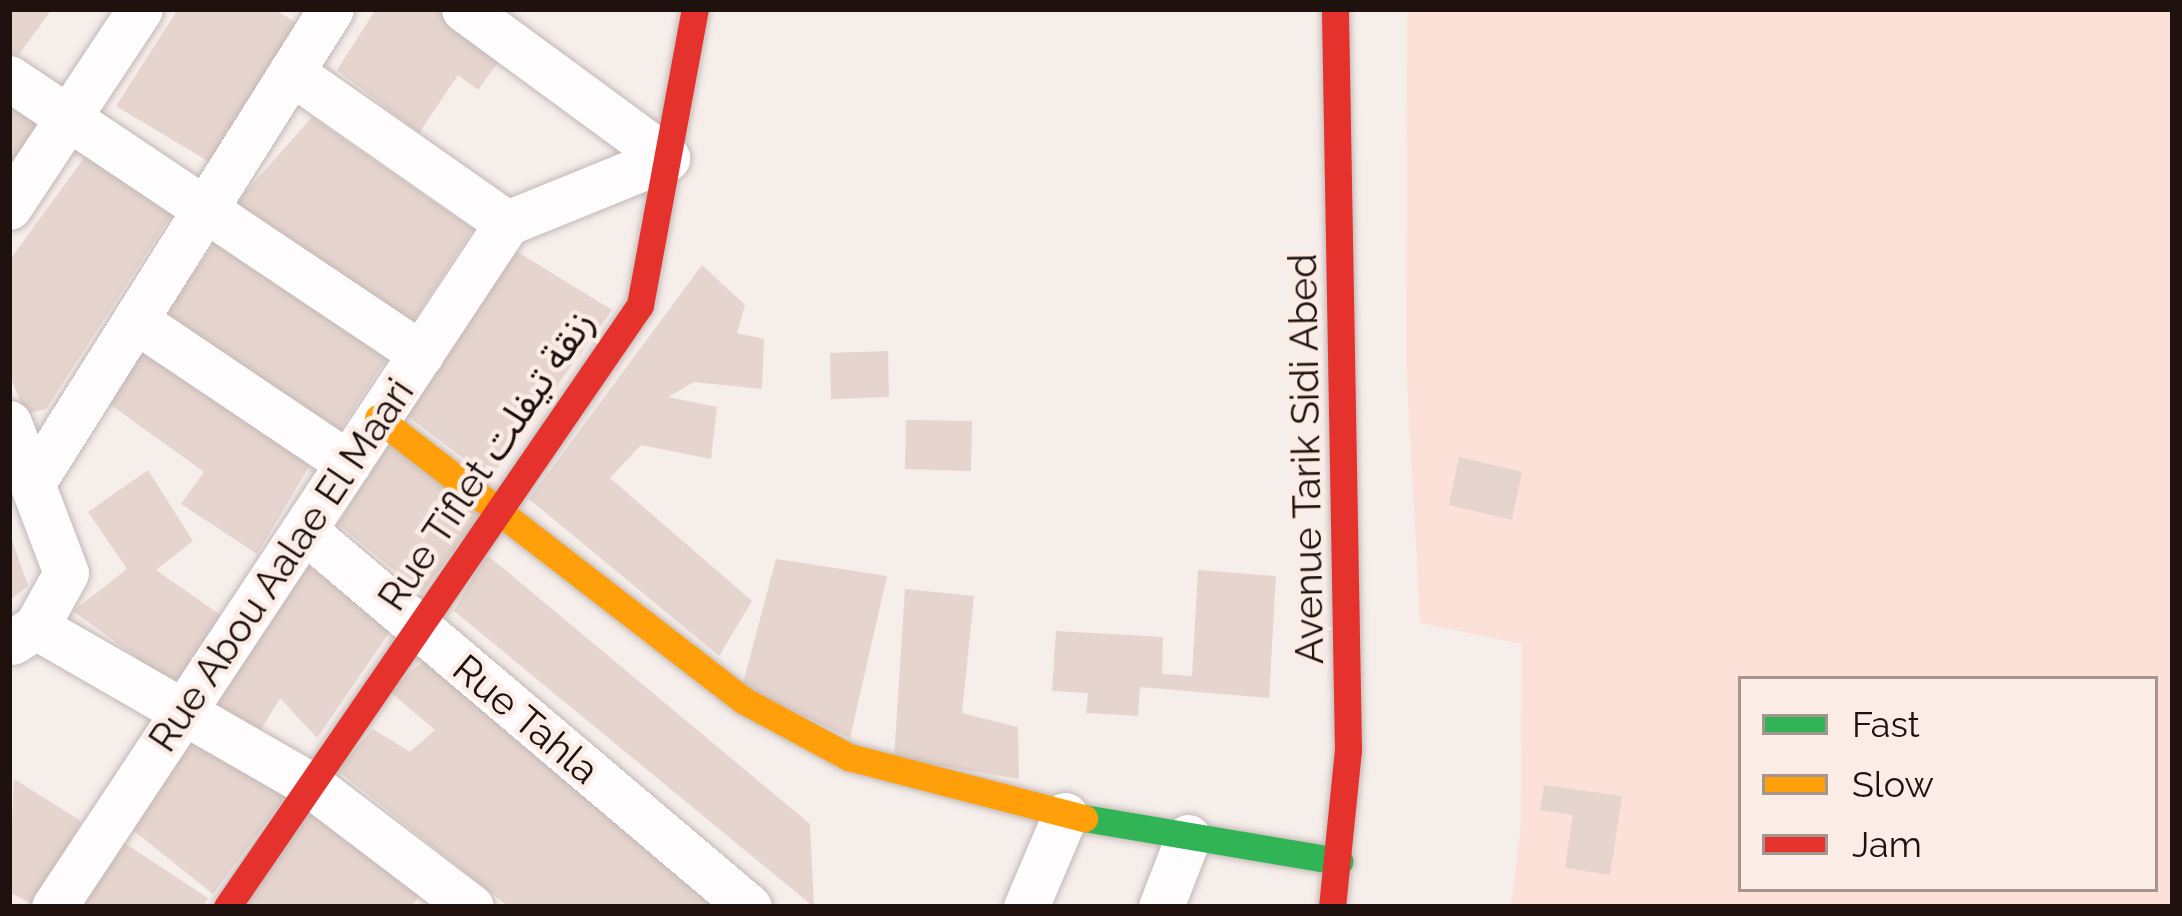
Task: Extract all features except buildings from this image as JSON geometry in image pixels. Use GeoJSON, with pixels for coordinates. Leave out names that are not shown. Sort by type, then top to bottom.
{"type":"FeatureCollection","features":[{"type":"Feature","properties":{"kind":"street"},"geometry":{"type":"LineString","coordinates":[[9,207],[140,9]]}},
{"type":"Feature","properties":{"kind":"street"},"geometry":{"type":"LineString","coordinates":[[32,484],[331,9]]}},
{"type":"Feature","properties":{"kind":"street"},"geometry":{"type":"LineString","coordinates":[[464,9],[667,158]]}},
{"type":"Feature","properties":{"kind":"street","name":"Rue Tiflet زنقة تيفلت"},"geometry":{"type":"LineString","coordinates":[[227,907],[640,305],[695,9]]}},
{"type":"Feature","properties":{"kind":"street","name":"Avenue Tarik Sidi Abed"},"geometry":{"type":"LineString","coordinates":[[1332,907],[1348,750],[1334,9]]}},
{"type":"Feature","properties":{"kind":"street"},"geometry":{"type":"LineString","coordinates":[[291,72],[507,223],[667,158]]}},
{"type":"Feature","properties":{"kind":"street"},"geometry":{"type":"LineString","coordinates":[[9,78],[421,354]]}},
{"type":"Feature","properties":{"kind":"street","name":"Rue Abou Aalae El Maari"},"geometry":{"type":"LineString","coordinates":[[54,907],[507,223]]}},
{"type":"Feature","properties":{"kind":"street"},"geometry":{"type":"LineString","coordinates":[[135,320],[348,463]]}},
{"type":"Feature","properties":{"kind":"street"},"geometry":{"type":"LineString","coordinates":[[378,418],[742,700],[849,757],[1065,815],[1339,861]]}},
{"type":"Feature","properties":{"kind":"street"},"geometry":{"type":"LineString","coordinates":[[9,423],[66,573],[22,635],[183,712],[311,785],[472,907]]}},
{"type":"Feature","properties":{"kind":"street","name":"Rue Tahla"},"geometry":{"type":"LineString","coordinates":[[304,530],[748,907]]}},
{"type":"Feature","properties":{"kind":"street"},"geometry":{"type":"LineString","coordinates":[[1026,907],[1065,815]]}},
{"type":"Feature","properties":{"kind":"street"},"geometry":{"type":"LineString","coordinates":[[1161,907],[1188,837]]}},
{"type":"Feature","properties":{"kind":"shaded area"},"geometry":{"type":"Polygon","coordinates":[[[1407,9],[2173,9],[2173,907],[1511,907],[1521,824],[1522,644],[1420,623],[1406,362],[1407,9]]]}},
{"type":"Feature","properties":{"kind":"traffic: fast"},"geometry":{"type":"LineString","coordinates":[[1084,818],[1339,861]]}},
{"type":"Feature","properties":{"kind":"traffic: slow"},"geometry":{"type":"LineString","coordinates":[[378,418],[743,700],[849,757],[1084,818]]}},
{"type":"Feature","properties":{"kind":"traffic: jam"},"geometry":{"type":"LineString","coordinates":[[227,907],[640,305],[695,9]]}},
{"type":"Feature","properties":{"kind":"traffic: jam"},"geometry":{"type":"LineString","coordinates":[[1332,907],[1348,750],[1335,9]]}}]}
